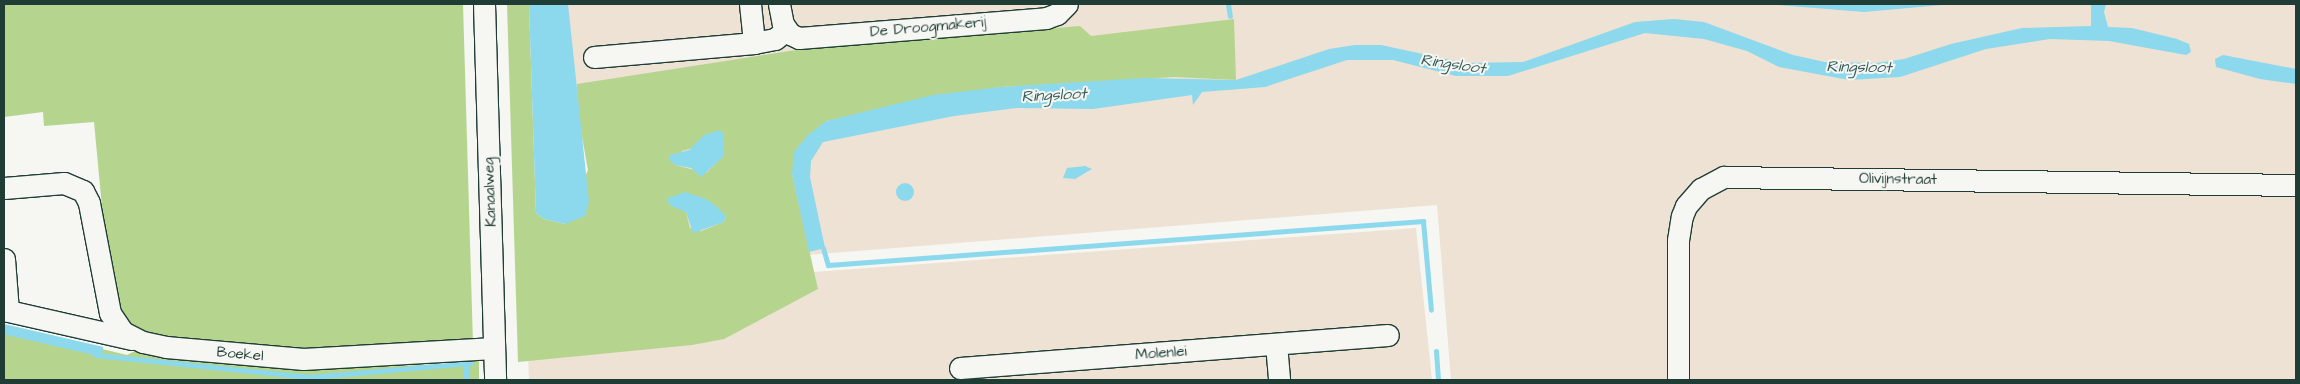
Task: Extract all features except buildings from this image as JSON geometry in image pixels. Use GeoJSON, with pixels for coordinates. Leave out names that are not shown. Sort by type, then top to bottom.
{"type":"FeatureCollection","features":[{"type":"Feature","properties":{"kind":"street","name":"Kanaalweg"},"geometry":{"type":"LineString","coordinates":[[484,4],[495,380]]}},
{"type":"Feature","properties":{"kind":"street"},"geometry":{"type":"LineString","coordinates":[[750,4],[754,43]]}},
{"type":"Feature","properties":{"kind":"street"},"geometry":{"type":"LineString","coordinates":[[594,57],[754,43],[775,39],[786,30],[779,4]]}},
{"type":"Feature","properties":{"kind":"street","name":"De Droogmakerij"},"geometry":{"type":"LineString","coordinates":[[786,30],[794,36],[802,38],[1046,18],[1058,14],[1066,4]]}},
{"type":"Feature","properties":{"kind":"street","name":"Olivijnstraat"},"geometry":{"type":"LineString","coordinates":[[1678,380],[1678,240],[1682,216],[1686,206],[1701,189],[1724,177],[2296,185]]}},
{"type":"Feature","properties":{"kind":"street","name":"Boekel"},"geometry":{"type":"LineString","coordinates":[[4,188],[64,183],[83,191],[89,203],[110,313],[123,332],[137,340],[166,348],[303,359],[494,348]]}},
{"type":"Feature","properties":{"kind":"street"},"geometry":{"type":"LineString","coordinates":[[4,259],[6,310],[137,340]]}},
{"type":"Feature","properties":{"kind":"street","name":"Molenlei"},"geometry":{"type":"LineString","coordinates":[[960,368],[1047,371],[1276,344],[1388,335]]}},
{"type":"Feature","properties":{"kind":"street"},"geometry":{"type":"LineString","coordinates":[[1276,344],[1279,380]]}},
{"type":"Feature","properties":{"kind":"shaded area"},"geometry":{"type":"Polygon","coordinates":[[[567,4],[2296,4],[2296,380],[1451,380],[1437,205],[592,272],[588,170],[578,114],[567,4]]]}},
{"type":"Feature","properties":{"kind":"shaded area"},"geometry":{"type":"Polygon","coordinates":[[[1416,228],[1432,380],[529,380],[526,293],[1416,228]]]}},
{"type":"Feature","properties":{"kind":"green space"},"geometry":{"type":"Polygon","coordinates":[[[4,4],[463,4],[473,344],[303,356],[138,337],[116,300],[108,271],[94,122],[44,126],[43,112],[4,117],[4,4]]]}},
{"type":"Feature","properties":{"kind":"green space"},"geometry":{"type":"Polygon","coordinates":[[[507,4],[529,4],[536,213],[544,219],[565,224],[588,170],[578,114],[577,84],[803,49],[1080,26],[1091,36],[1234,19],[1236,80],[1174,77],[1001,87],[826,121],[792,174],[818,289],[724,339],[692,345],[518,362],[507,4]],[[698,141],[693,148],[682,151],[675,165],[706,173],[719,160],[698,141]],[[706,199],[686,212],[690,228],[701,231],[724,222],[726,216],[706,199]]]}},
{"type":"Feature","properties":{"kind":"green space"},"geometry":{"type":"Polygon","coordinates":[[[4,325],[127,355],[137,350],[305,370],[464,363],[465,361],[475,360],[475,354],[479,357],[479,380],[4,380],[4,325]]]}},
{"type":"Feature","properties":{"kind":"water"},"geometry":{"type":"Polygon","coordinates":[[[529,4],[568,4],[589,202],[585,216],[565,224],[544,219],[536,213],[529,4]]]}},
{"type":"Feature","properties":{"kind":"water"},"geometry":{"type":"Polygon","coordinates":[[[1765,4],[1953,4],[1864,12],[1765,4]]]}},
{"type":"Feature","properties":{"kind":"water","name":"Ringsloot"},"geometry":{"type":"Polygon","coordinates":[[[2091,4],[2106,4],[2104,12],[2108,27],[2132,28],[2177,39],[2189,44],[2191,52],[2186,55],[2109,41],[2050,39],[1986,49],[1900,77],[1849,80],[1779,67],[1747,51],[1704,39],[1645,33],[1508,76],[1456,76],[1393,60],[1347,60],[1265,87],[1202,92],[1193,105],[1192,95],[1093,109],[1016,108],[954,116],[823,142],[811,161],[810,177],[825,248],[809,252],[792,174],[794,152],[808,135],[826,121],[933,95],[1001,87],[1145,78],[1236,80],[1329,49],[1355,45],[1381,45],[1465,63],[1523,62],[1635,22],[1674,19],[1704,22],[1793,55],[1825,62],[1876,63],[1904,59],[1951,44],[2022,28],[2091,26],[2091,4]]]}},
{"type":"Feature","properties":{"kind":"water"},"geometry":{"type":"Polygon","coordinates":[[[2223,55],[2296,69],[2296,84],[2260,79],[2216,67],[2215,59],[2223,55]]]}},
{"type":"Feature","properties":{"kind":"water"},"geometry":{"type":"Polygon","coordinates":[[[720,130],[724,135],[724,156],[701,177],[691,168],[675,165],[669,159],[670,155],[689,150],[704,135],[720,130]]]}},
{"type":"Feature","properties":{"kind":"water"},"geometry":{"type":"Polygon","coordinates":[[[1085,166],[1092,169],[1075,179],[1063,178],[1067,168],[1085,166]]]}},
{"type":"Feature","properties":{"kind":"water"},"geometry":{"type":"Polygon","coordinates":[[[901,183],[909,183],[914,188],[912,199],[901,201],[896,196],[896,188],[901,183]]]}},
{"type":"Feature","properties":{"kind":"water"},"geometry":{"type":"Polygon","coordinates":[[[685,192],[706,199],[717,207],[726,216],[724,222],[693,233],[686,212],[671,206],[666,199],[685,192]]]}},
{"type":"Feature","properties":{"kind":"water"},"geometry":{"type":"Polygon","coordinates":[[[4,324],[103,347],[101,357],[4,334],[4,324]]]}},
{"type":"Feature","properties":{"kind":"waterway"},"geometry":{"type":"LineString","coordinates":[[1228,4],[1230,16]]}},
{"type":"Feature","properties":{"kind":"waterway"},"geometry":{"type":"LineString","coordinates":[[823,248],[828,265],[1423,221],[1431,310]]}},
{"type":"Feature","properties":{"kind":"waterway"},"geometry":{"type":"LineString","coordinates":[[1436,351],[1438,380]]}},
{"type":"Feature","properties":{"kind":"waterway"},"geometry":{"type":"LineString","coordinates":[[96,355],[310,377],[471,363]]}},
{"type":"Feature","properties":{"kind":"waterway"},"geometry":{"type":"LineString","coordinates":[[466,363],[466,380]]}}]}
